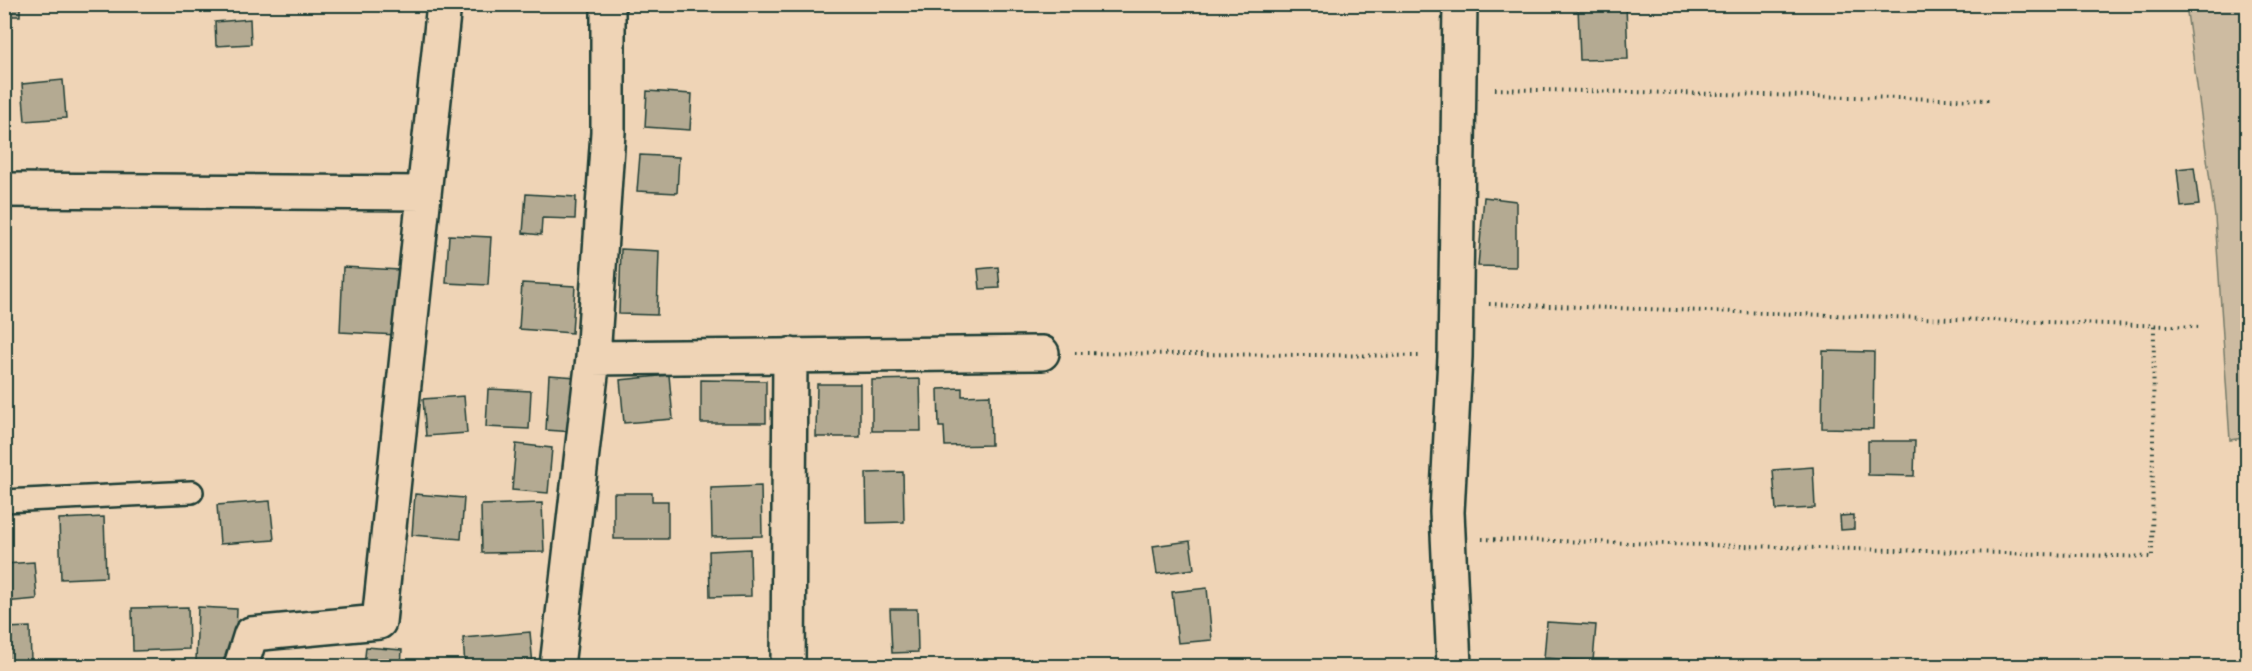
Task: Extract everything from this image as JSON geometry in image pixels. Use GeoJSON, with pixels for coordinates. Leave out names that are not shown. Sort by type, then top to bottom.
{"type":"FeatureCollection","features":[{"type":"Feature","properties":{"kind":"street"},"geometry":{"type":"LineString","coordinates":[[241,666],[251,634],[379,622],[444,4]]}},
{"type":"Feature","properties":{"kind":"street"},"geometry":{"type":"LineString","coordinates":[[557,666],[593,358],[608,132],[608,4]]}},
{"type":"Feature","properties":{"kind":"street"},"geometry":{"type":"LineString","coordinates":[[1454,666],[1447,512],[1455,357],[1460,4]]}},
{"type":"Feature","properties":{"kind":"street"},"geometry":{"type":"LineString","coordinates":[[4,190],[424,193]]}},
{"type":"Feature","properties":{"kind":"street"},"geometry":{"type":"LineString","coordinates":[[593,358],[1042,353]]}},
{"type":"Feature","properties":{"kind":"street"},"geometry":{"type":"LineString","coordinates":[[788,666],[790,355]]}},
{"type":"Feature","properties":{"kind":"lane"},"geometry":{"type":"LineString","coordinates":[[4,501],[192,492]]}},
{"type":"Feature","properties":{"kind":"path"},"geometry":{"type":"LineString","coordinates":[[1459,88],[1989,100]]}},
{"type":"Feature","properties":{"kind":"path"},"geometry":{"type":"LineString","coordinates":[[1455,303],[2201,327]]}},
{"type":"Feature","properties":{"kind":"path"},"geometry":{"type":"LineString","coordinates":[[1448,538],[2152,557],[2154,325]]}},
{"type":"Feature","properties":{"kind":"path"},"geometry":{"type":"LineString","coordinates":[[1042,353],[1455,357]]}},
{"type":"Feature","properties":{"kind":"shaded area"},"geometry":{"type":"Polygon","coordinates":[[[2186,5],[2247,5],[2248,437],[2230,440],[2215,217],[2186,5]]]}},
{"type":"Feature","properties":{"kind":"building"},"geometry":{"type":"Polygon","coordinates":[[[4,4],[20,4],[20,16],[4,16],[4,4]]]}},
{"type":"Feature","properties":{"kind":"building"},"geometry":{"type":"Polygon","coordinates":[[[2032,4],[2061,4],[2033,10],[2032,4]]]}},
{"type":"Feature","properties":{"kind":"building"},"geometry":{"type":"Polygon","coordinates":[[[1626,5],[1628,59],[1580,60],[1578,6],[1626,5]]]}},
{"type":"Feature","properties":{"kind":"building"},"geometry":{"type":"Polygon","coordinates":[[[250,19],[251,44],[216,46],[215,22],[250,19]]]}},
{"type":"Feature","properties":{"kind":"building"},"geometry":{"type":"Polygon","coordinates":[[[63,80],[66,118],[25,121],[22,84],[63,80]]]}},
{"type":"Feature","properties":{"kind":"building"},"geometry":{"type":"Polygon","coordinates":[[[647,91],[692,94],[690,130],[645,127],[647,91]]]}},
{"type":"Feature","properties":{"kind":"building"},"geometry":{"type":"Polygon","coordinates":[[[640,155],[679,157],[677,193],[637,191],[640,155]]]}},
{"type":"Feature","properties":{"kind":"building"},"geometry":{"type":"Polygon","coordinates":[[[2194,167],[2199,205],[2181,207],[2177,169],[2194,167]]]}},
{"type":"Feature","properties":{"kind":"building"},"geometry":{"type":"Polygon","coordinates":[[[526,194],[576,197],[575,219],[542,218],[541,235],[523,233],[526,194]]]}},
{"type":"Feature","properties":{"kind":"building"},"geometry":{"type":"Polygon","coordinates":[[[1484,197],[1516,201],[1516,267],[1478,266],[1484,197]]]}},
{"type":"Feature","properties":{"kind":"building"},"geometry":{"type":"Polygon","coordinates":[[[449,235],[491,237],[488,285],[446,283],[449,235]]]}},
{"type":"Feature","properties":{"kind":"building"},"geometry":{"type":"Polygon","coordinates":[[[621,249],[659,251],[657,315],[619,314],[621,249]]]}},
{"type":"Feature","properties":{"kind":"building"},"geometry":{"type":"Polygon","coordinates":[[[343,267],[400,270],[397,335],[340,332],[343,267]]]}},
{"type":"Feature","properties":{"kind":"building"},"geometry":{"type":"Polygon","coordinates":[[[998,267],[1000,288],[980,289],[978,269],[998,267]]]}},
{"type":"Feature","properties":{"kind":"building"},"geometry":{"type":"Polygon","coordinates":[[[522,283],[575,286],[572,333],[519,329],[522,283]]]}},
{"type":"Feature","properties":{"kind":"building"},"geometry":{"type":"Polygon","coordinates":[[[1823,351],[1874,352],[1873,429],[1822,428],[1823,351]]]}},
{"type":"Feature","properties":{"kind":"building"},"geometry":{"type":"Polygon","coordinates":[[[549,375],[577,377],[574,432],[546,430],[549,375]]]}},
{"type":"Feature","properties":{"kind":"building"},"geometry":{"type":"Polygon","coordinates":[[[669,375],[673,419],[624,423],[620,380],[669,375]]]}},
{"type":"Feature","properties":{"kind":"building"},"geometry":{"type":"Polygon","coordinates":[[[920,379],[921,431],[872,431],[872,380],[920,379]]]}},
{"type":"Feature","properties":{"kind":"building"},"geometry":{"type":"Polygon","coordinates":[[[701,380],[766,381],[766,423],[701,423],[701,380]]]}},
{"type":"Feature","properties":{"kind":"building"},"geometry":{"type":"Polygon","coordinates":[[[817,384],[860,384],[860,437],[816,437],[817,384]]]}},
{"type":"Feature","properties":{"kind":"building"},"geometry":{"type":"Polygon","coordinates":[[[962,388],[962,396],[990,395],[991,445],[945,446],[944,427],[939,427],[938,389],[962,388]]]}},
{"type":"Feature","properties":{"kind":"building"},"geometry":{"type":"Polygon","coordinates":[[[488,389],[531,391],[529,429],[486,427],[488,389]]]}},
{"type":"Feature","properties":{"kind":"building"},"geometry":{"type":"Polygon","coordinates":[[[464,396],[467,433],[426,436],[423,399],[464,396]]]}},
{"type":"Feature","properties":{"kind":"building"},"geometry":{"type":"Polygon","coordinates":[[[1868,441],[1915,441],[1914,476],[1868,475],[1868,441]]]}},
{"type":"Feature","properties":{"kind":"building"},"geometry":{"type":"Polygon","coordinates":[[[516,444],[552,448],[548,493],[512,490],[516,444]]]}},
{"type":"Feature","properties":{"kind":"building"},"geometry":{"type":"Polygon","coordinates":[[[1813,467],[1815,508],[1776,510],[1773,470],[1813,467]]]}},
{"type":"Feature","properties":{"kind":"building"},"geometry":{"type":"Polygon","coordinates":[[[903,472],[904,522],[867,523],[866,473],[903,472]]]}},
{"type":"Feature","properties":{"kind":"building"},"geometry":{"type":"Polygon","coordinates":[[[761,486],[762,536],[712,537],[711,488],[761,486]]]}},
{"type":"Feature","properties":{"kind":"building"},"geometry":{"type":"Polygon","coordinates":[[[614,493],[652,493],[652,501],[668,501],[668,539],[614,539],[614,493]]]}},
{"type":"Feature","properties":{"kind":"building"},"geometry":{"type":"Polygon","coordinates":[[[415,494],[464,498],[461,539],[412,535],[415,494]]]}},
{"type":"Feature","properties":{"kind":"building"},"geometry":{"type":"Polygon","coordinates":[[[270,501],[274,540],[220,544],[217,505],[270,501]]]}},
{"type":"Feature","properties":{"kind":"building"},"geometry":{"type":"Polygon","coordinates":[[[542,503],[544,552],[482,553],[481,505],[542,503]]]}},
{"type":"Feature","properties":{"kind":"building"},"geometry":{"type":"Polygon","coordinates":[[[1854,515],[1854,529],[1841,530],[1840,516],[1854,515]]]}},
{"type":"Feature","properties":{"kind":"building"},"geometry":{"type":"Polygon","coordinates":[[[104,517],[106,577],[61,579],[59,519],[104,517]]]}},
{"type":"Feature","properties":{"kind":"building"},"geometry":{"type":"Polygon","coordinates":[[[1190,541],[1194,569],[1157,574],[1153,546],[1190,541]]]}},
{"type":"Feature","properties":{"kind":"building"},"geometry":{"type":"Polygon","coordinates":[[[750,549],[751,596],[710,597],[709,551],[750,549]]]}},
{"type":"Feature","properties":{"kind":"building"},"geometry":{"type":"Polygon","coordinates":[[[34,562],[37,599],[4,602],[4,564],[34,562]]]}},
{"type":"Feature","properties":{"kind":"building"},"geometry":{"type":"Polygon","coordinates":[[[1207,588],[1212,640],[1178,643],[1172,592],[1207,588]]]}},
{"type":"Feature","properties":{"kind":"building"},"geometry":{"type":"Polygon","coordinates":[[[188,607],[189,649],[133,651],[132,608],[188,607]]]}},
{"type":"Feature","properties":{"kind":"building"},"geometry":{"type":"Polygon","coordinates":[[[198,607],[237,609],[235,662],[196,661],[198,607]]]}},
{"type":"Feature","properties":{"kind":"building"},"geometry":{"type":"Polygon","coordinates":[[[890,609],[917,609],[918,652],[892,653],[890,609]]]}},
{"type":"Feature","properties":{"kind":"building"},"geometry":{"type":"Polygon","coordinates":[[[1547,622],[1596,625],[1593,661],[1544,658],[1547,622]]]}},
{"type":"Feature","properties":{"kind":"building"},"geometry":{"type":"Polygon","coordinates":[[[30,627],[31,661],[4,662],[4,628],[30,627]]]}},
{"type":"Feature","properties":{"kind":"building"},"geometry":{"type":"Polygon","coordinates":[[[530,632],[533,666],[465,666],[463,638],[530,632]]]}},
{"type":"Feature","properties":{"kind":"building"},"geometry":{"type":"Polygon","coordinates":[[[366,647],[402,650],[401,666],[364,666],[366,647]]]}},
{"type":"Feature","properties":{"kind":"building"},"geometry":{"type":"Polygon","coordinates":[[[311,659],[311,666],[266,666],[266,660],[311,659]]]}}]}
